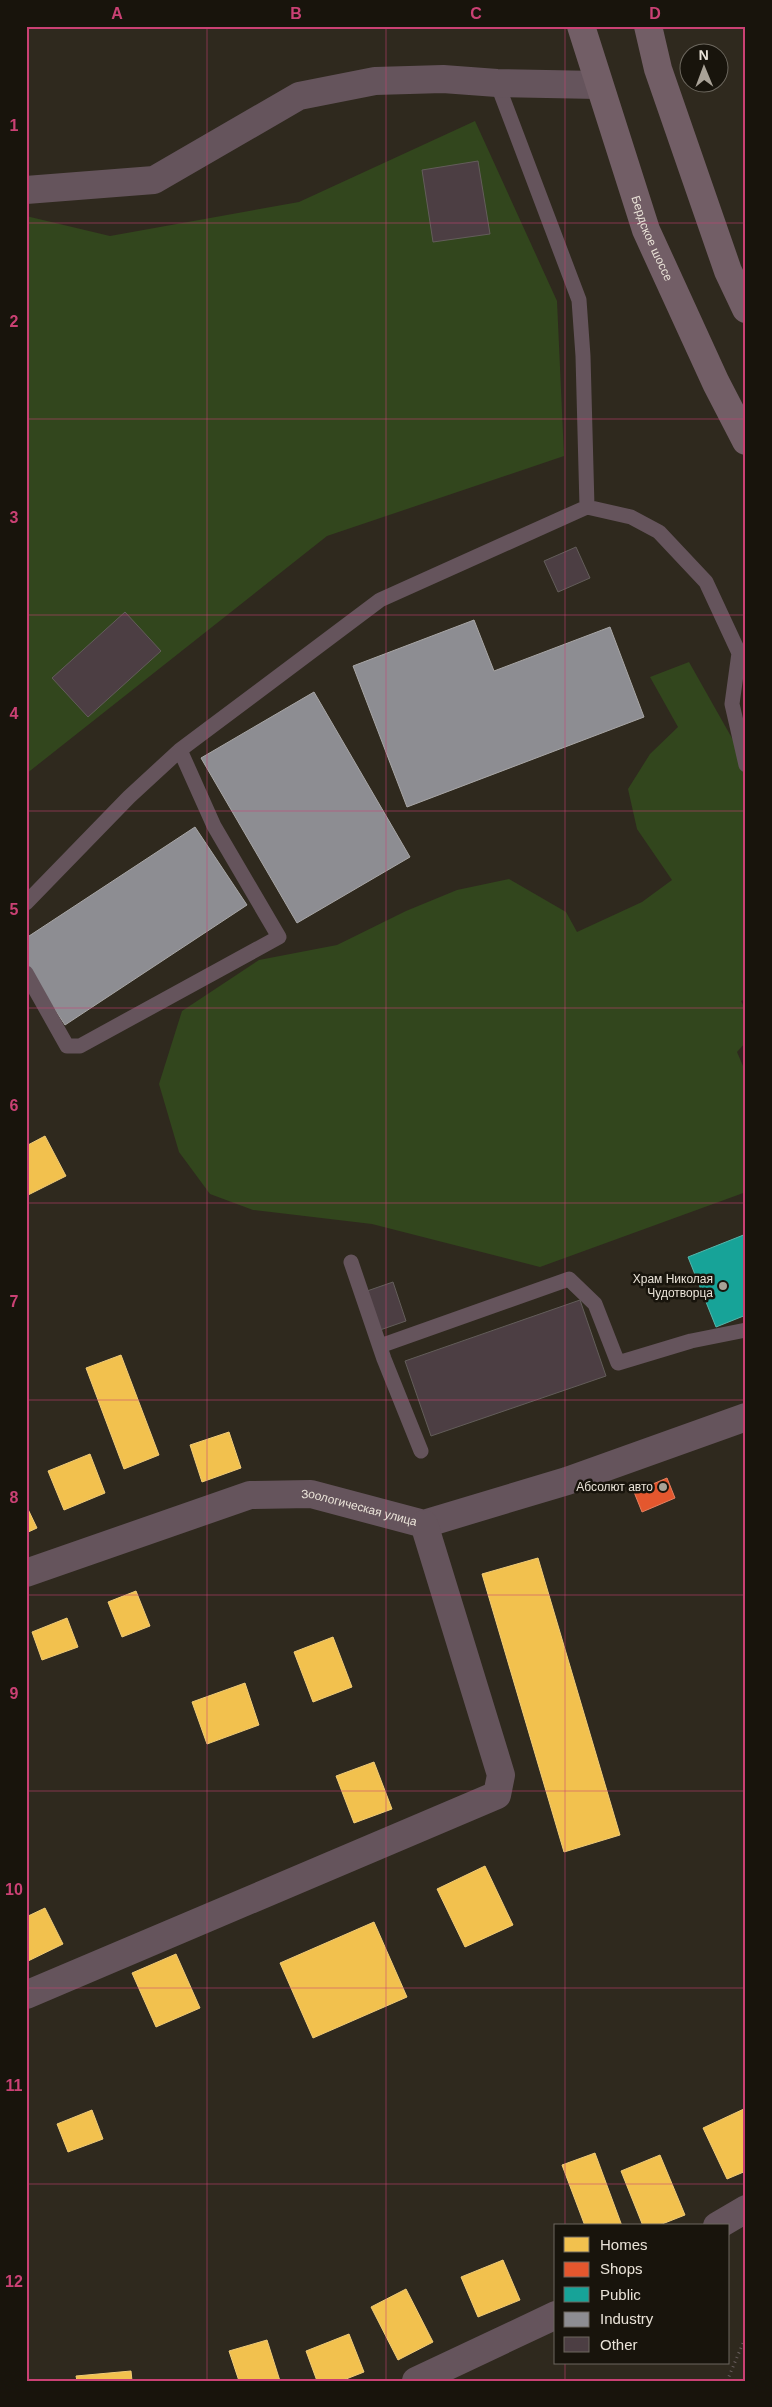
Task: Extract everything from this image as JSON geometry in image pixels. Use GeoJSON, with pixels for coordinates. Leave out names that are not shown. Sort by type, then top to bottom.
{"type":"FeatureCollection","features":[{"type":"Feature","properties":{"kind":"highway","name":"Бердское шоссе"},"geometry":{"type":"LineString","coordinates":[[581,26],[598,85],[646,230],[716,383],[746,441]]}},
{"type":"Feature","properties":{"kind":"highway"},"geometry":{"type":"LineString","coordinates":[[648,26],[658,69],[728,271],[746,309]]}},
{"type":"Feature","properties":{"kind":"street"},"geometry":{"type":"LineString","coordinates":[[26,190],[154,180],[299,96],[375,80],[443,79],[497,83],[598,85]]}},
{"type":"Feature","properties":{"kind":"street","name":"Зоологическая улица"},"geometry":{"type":"LineString","coordinates":[[26,1573],[250,1495],[311,1494],[424,1524],[567,1480],[746,1417]]}},
{"type":"Feature","properties":{"kind":"street"},"geometry":{"type":"LineString","coordinates":[[26,1995],[497,1795],[501,1775],[424,1524]]}},
{"type":"Feature","properties":{"kind":"street"},"geometry":{"type":"LineString","coordinates":[[720,2224],[746,2209]]}},
{"type":"Feature","properties":{"kind":"street"},"geometry":{"type":"LineString","coordinates":[[416,2381],[554,2316]]}},
{"type":"Feature","properties":{"kind":"lane"},"geometry":{"type":"LineString","coordinates":[[497,83],[579,300],[583,356],[586,507]]}},
{"type":"Feature","properties":{"kind":"lane"},"geometry":{"type":"LineString","coordinates":[[26,903],[130,797],[180,750],[380,600],[586,507],[631,517],[659,532],[706,582],[739,653],[732,704],[746,765]]}},
{"type":"Feature","properties":{"kind":"lane"},"geometry":{"type":"LineString","coordinates":[[26,973],[67,1046],[80,1046],[279,937],[214,826],[180,750]]}},
{"type":"Feature","properties":{"kind":"lane"},"geometry":{"type":"LineString","coordinates":[[351,1262],[380,1346],[421,1452]]}},
{"type":"Feature","properties":{"kind":"lane"},"geometry":{"type":"LineString","coordinates":[[380,1346],[569,1278],[595,1304],[618,1363],[691,1340],[746,1330]]}},
{"type":"Feature","properties":{"kind":"path"},"geometry":{"type":"LineString","coordinates":[[727,2381],[746,2336]]}},
{"type":"Feature","properties":{"kind":"green space"},"geometry":{"type":"Polygon","coordinates":[[[475,121],[557,301],[564,456],[327,536],[26,774],[26,216],[110,236],[299,202],[475,121]]]}},
{"type":"Feature","properties":{"kind":"green space"},"geometry":{"type":"Polygon","coordinates":[[[689,662],[746,763],[746,999],[741,1001],[746,1010],[746,1042],[737,1052],[746,1073],[746,1192],[540,1267],[372,1224],[253,1210],[210,1194],[179,1152],[159,1084],[182,1011],[259,960],[337,945],[406,911],[457,890],[509,879],[566,912],[577,932],[642,902],[672,880],[637,829],[628,789],[650,754],[678,727],[650,677],[689,662]]]}},
{"type":"Feature","properties":{"kind":"building: Homes"},"geometry":{"type":"Polygon","coordinates":[[[45,1136],[66,1176],[26,1196],[26,1146],[45,1136]]]}},
{"type":"Feature","properties":{"kind":"building: Homes"},"geometry":{"type":"Polygon","coordinates":[[[121,1355],[159,1455],[124,1469],[86,1368],[121,1355]]]}},
{"type":"Feature","properties":{"kind":"building: Homes"},"geometry":{"type":"Polygon","coordinates":[[[229,1432],[241,1468],[202,1482],[190,1445],[229,1432]]]}},
{"type":"Feature","properties":{"kind":"building: Homes"},"geometry":{"type":"Polygon","coordinates":[[[90,1454],[105,1493],[64,1510],[48,1471],[90,1454]]]}},
{"type":"Feature","properties":{"kind":"building: Homes"},"geometry":{"type":"Polygon","coordinates":[[[26,1505],[37,1528],[26,1533],[26,1505]]]}},
{"type":"Feature","properties":{"kind":"building: Homes"},"geometry":{"type":"Polygon","coordinates":[[[538,1558],[620,1835],[564,1852],[482,1574],[538,1558]]]}},
{"type":"Feature","properties":{"kind":"building: Homes"},"geometry":{"type":"Polygon","coordinates":[[[136,1591],[150,1626],[122,1637],[108,1602],[136,1591]]]}},
{"type":"Feature","properties":{"kind":"building: Homes"},"geometry":{"type":"Polygon","coordinates":[[[67,1618],[78,1647],[42,1660],[32,1632],[67,1618]]]}},
{"type":"Feature","properties":{"kind":"building: Homes"},"geometry":{"type":"Polygon","coordinates":[[[333,1637],[352,1687],[313,1702],[294,1652],[333,1637]]]}},
{"type":"Feature","properties":{"kind":"building: Homes"},"geometry":{"type":"Polygon","coordinates":[[[245,1683],[259,1725],[207,1744],[192,1702],[245,1683]]]}},
{"type":"Feature","properties":{"kind":"building: Homes"},"geometry":{"type":"Polygon","coordinates":[[[374,1762],[392,1809],[354,1823],[336,1776],[374,1762]]]}},
{"type":"Feature","properties":{"kind":"building: Homes"},"geometry":{"type":"Polygon","coordinates":[[[485,1866],[513,1925],[465,1947],[437,1889],[485,1866]]]}},
{"type":"Feature","properties":{"kind":"building: Homes"},"geometry":{"type":"Polygon","coordinates":[[[45,1908],[63,1944],[26,1962],[26,1917],[45,1908]]]}},
{"type":"Feature","properties":{"kind":"building: Homes"},"geometry":{"type":"Polygon","coordinates":[[[374,1922],[407,1997],[313,2038],[280,1963],[374,1922]]]}},
{"type":"Feature","properties":{"kind":"building: Homes"},"geometry":{"type":"Polygon","coordinates":[[[176,1954],[200,2008],[156,2027],[132,1973],[176,1954]]]}},
{"type":"Feature","properties":{"kind":"building: Homes"},"geometry":{"type":"Polygon","coordinates":[[[746,2108],[746,2171],[727,2179],[703,2128],[746,2108]]]}},
{"type":"Feature","properties":{"kind":"building: Homes"},"geometry":{"type":"Polygon","coordinates":[[[92,2110],[103,2139],[68,2152],[57,2124],[92,2110]]]}},
{"type":"Feature","properties":{"kind":"building: Homes"},"geometry":{"type":"Polygon","coordinates":[[[595,2153],[621,2224],[584,2224],[562,2165],[595,2153]]]}},
{"type":"Feature","properties":{"kind":"building: Homes"},"geometry":{"type":"Polygon","coordinates":[[[660,2155],[685,2215],[662,2224],[642,2224],[621,2171],[660,2155]]]}},
{"type":"Feature","properties":{"kind":"building: Homes"},"geometry":{"type":"Polygon","coordinates":[[[503,2260],[520,2300],[478,2317],[461,2277],[503,2260]]]}},
{"type":"Feature","properties":{"kind":"building: Homes"},"geometry":{"type":"Polygon","coordinates":[[[406,2289],[433,2342],[398,2360],[371,2307],[406,2289]]]}},
{"type":"Feature","properties":{"kind":"building: Homes"},"geometry":{"type":"Polygon","coordinates":[[[349,2334],[364,2372],[341,2381],[317,2381],[306,2351],[349,2334]]]}},
{"type":"Feature","properties":{"kind":"building: Homes"},"geometry":{"type":"Polygon","coordinates":[[[267,2340],[280,2381],[239,2381],[229,2351],[267,2340]]]}},
{"type":"Feature","properties":{"kind":"building: Homes"},"geometry":{"type":"Polygon","coordinates":[[[131,2371],[132,2381],[77,2381],[76,2376],[131,2371]]]}},
{"type":"Feature","properties":{"kind":"building: Shops"},"geometry":{"type":"Polygon","coordinates":[[[667,1478],[675,1498],[642,1512],[634,1492],[667,1478]]]}},
{"type":"Feature","properties":{"kind":"building: Public","name":"Храм Николая Чудотворца"},"geometry":{"type":"Polygon","coordinates":[[[746,1234],[746,1315],[716,1327],[688,1257],[746,1234]]]}},
{"type":"Feature","properties":{"kind":"building: Industry"},"geometry":{"type":"Polygon","coordinates":[[[474,620],[494,671],[610,627],[644,717],[407,807],[353,666],[474,620]]]}},
{"type":"Feature","properties":{"kind":"building: Industry"},"geometry":{"type":"Polygon","coordinates":[[[314,692],[410,857],[297,923],[201,758],[314,692]]]}},
{"type":"Feature","properties":{"kind":"building: Industry"},"geometry":{"type":"Polygon","coordinates":[[[195,827],[247,905],[65,1025],[26,966],[26,938],[195,827]]]}},
{"type":"Feature","properties":{"kind":"building: Other"},"geometry":{"type":"Polygon","coordinates":[[[478,161],[490,234],[433,242],[422,170],[478,161]]]}},
{"type":"Feature","properties":{"kind":"building: Other"},"geometry":{"type":"Polygon","coordinates":[[[576,547],[590,578],[558,592],[544,561],[576,547]]]}},
{"type":"Feature","properties":{"kind":"building: Other"},"geometry":{"type":"Polygon","coordinates":[[[125,612],[161,651],[88,717],[52,678],[125,612]]]}},
{"type":"Feature","properties":{"kind":"building: Other"},"geometry":{"type":"Polygon","coordinates":[[[393,1282],[406,1321],[380,1330],[367,1291],[393,1282]]]}},
{"type":"Feature","properties":{"kind":"building: Other"},"geometry":{"type":"Polygon","coordinates":[[[580,1300],[606,1376],[431,1436],[405,1361],[580,1300]]]}},
{"type":"Feature","properties":{"kind":"place","name":"Храм Николая Чудотворца"},"geometry":{"type":"Point","coordinates":[723,1286]}},
{"type":"Feature","properties":{"kind":"place","name":"Абсолют авто"},"geometry":{"type":"Point","coordinates":[663,1487]}}]}
